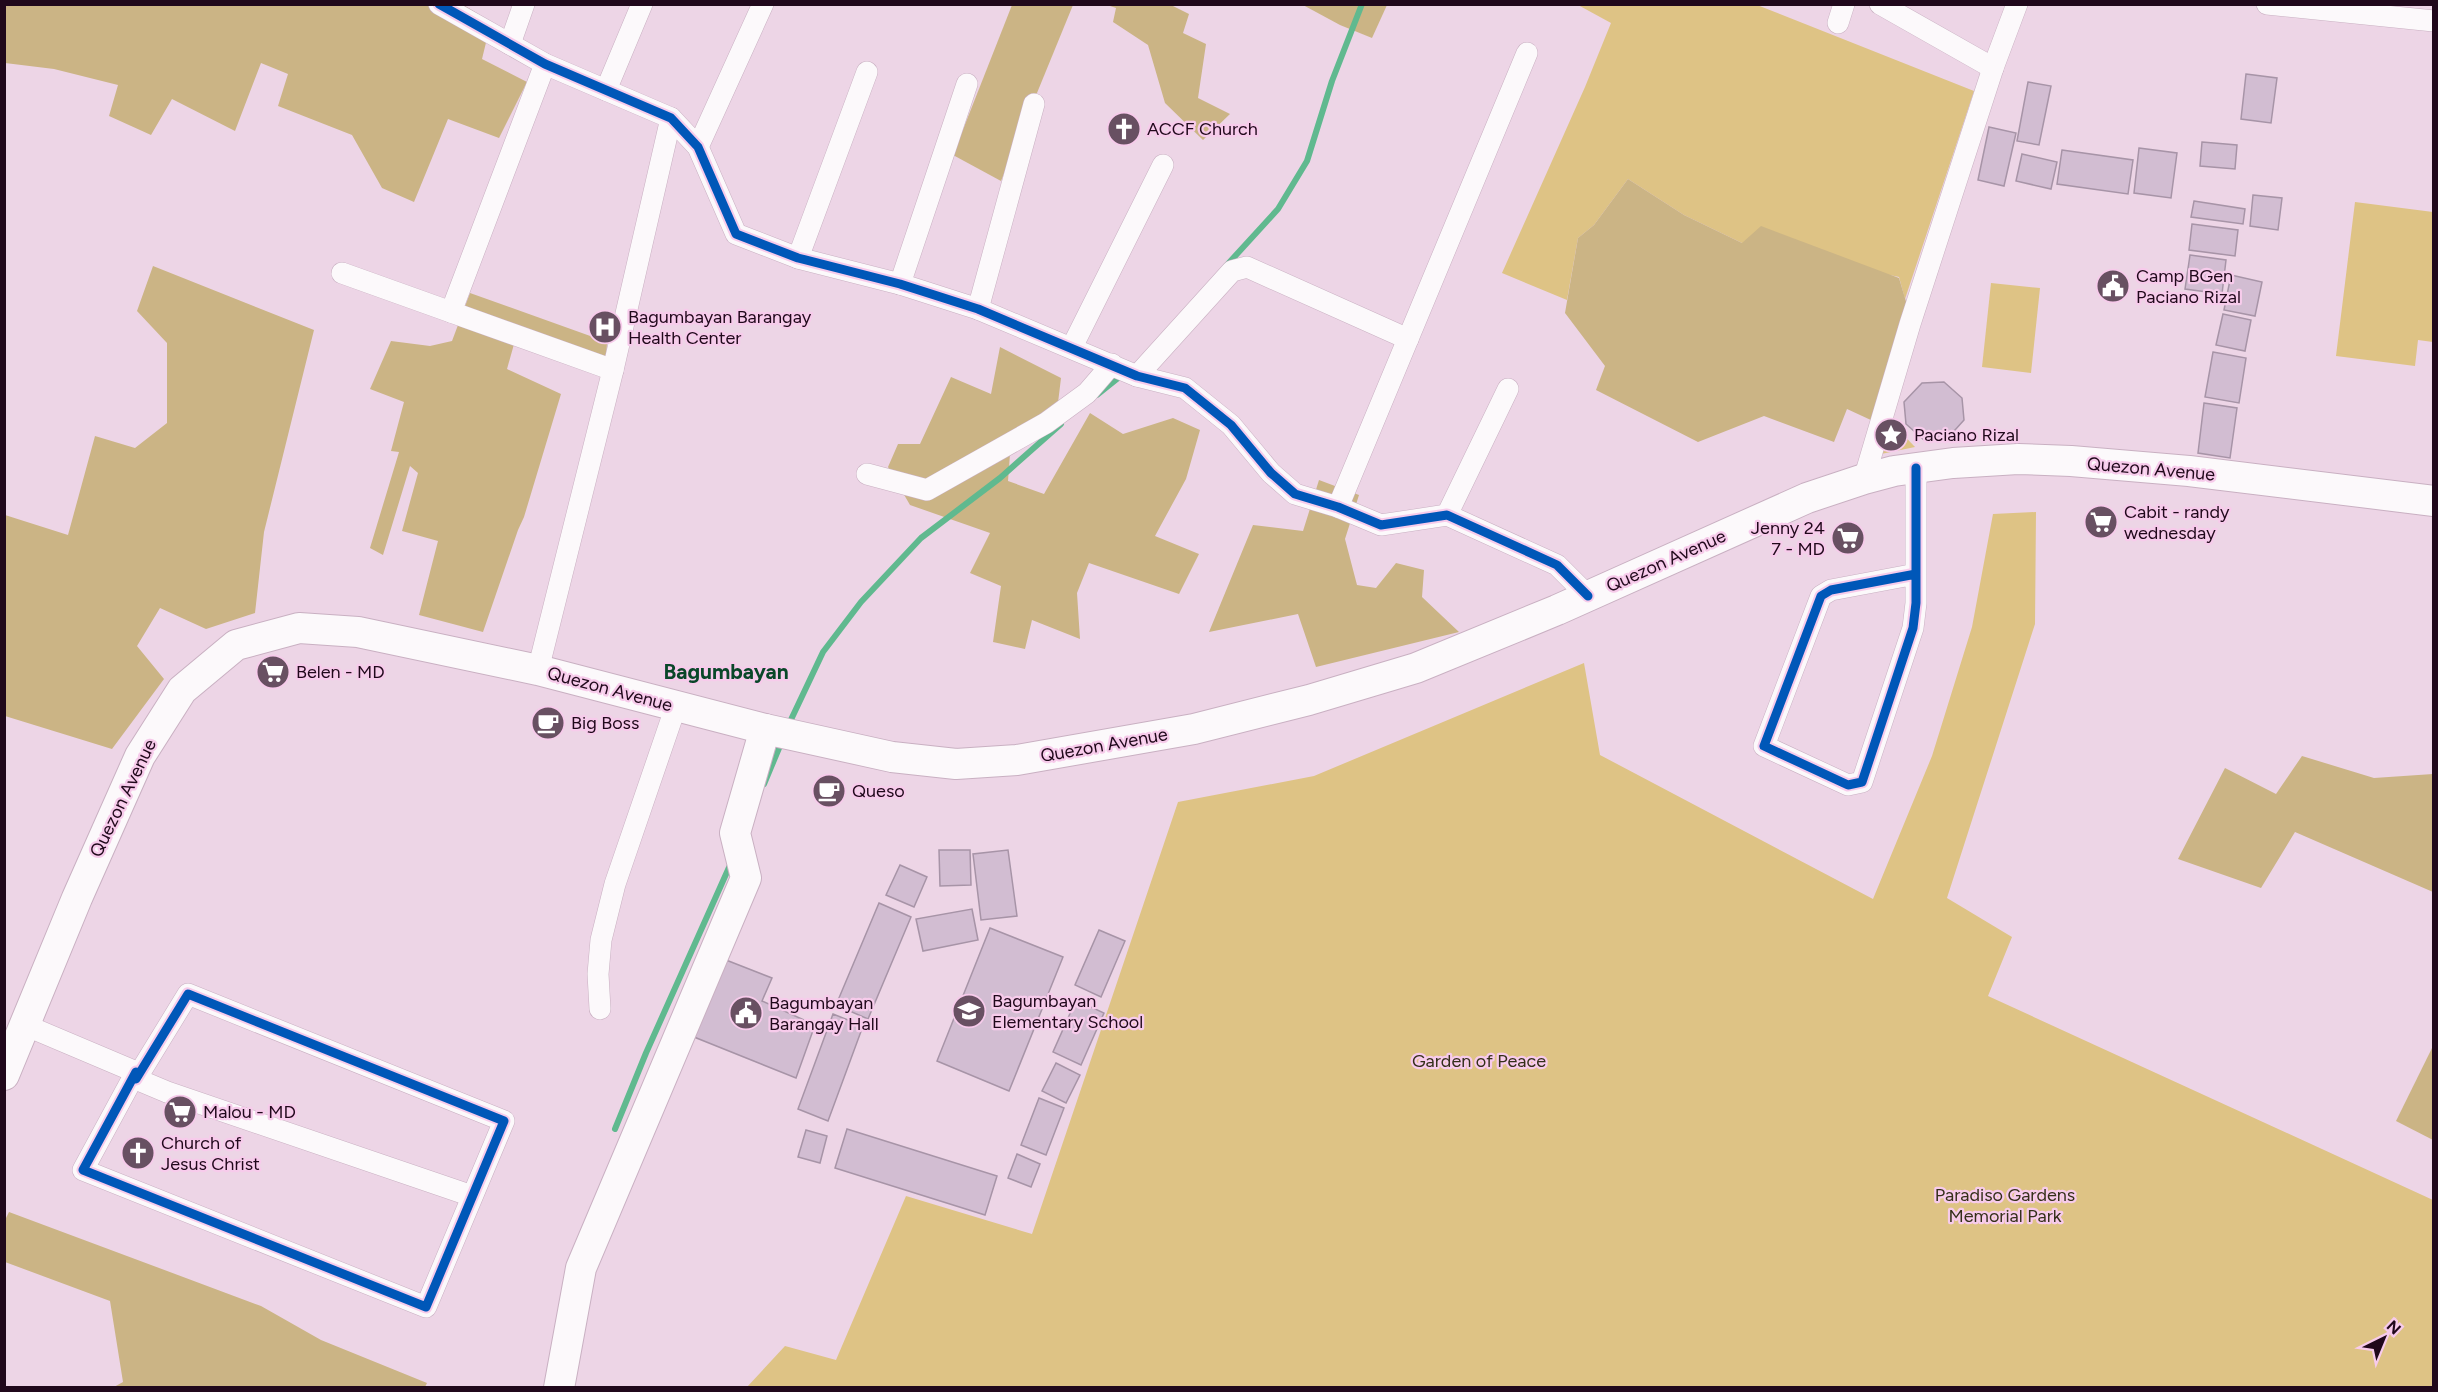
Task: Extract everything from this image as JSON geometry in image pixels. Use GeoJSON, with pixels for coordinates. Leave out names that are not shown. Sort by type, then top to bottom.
{"type":"FeatureCollection","features":[{"type":"Feature","properties":{"kind":"main road","name":"Quezon Avenue"},"geometry":{"type":"LineString","coordinates":[[4,1076],[76,898],[140,756],[182,690],[236,645],[299,628],[358,632],[538,670],[765,729],[892,757],[956,764],[1039,757],[1194,729],[1309,700],[1416,668],[1588,596],[1807,498],[1864,479],[1916,468],[2018,459],[2071,461],[2189,471],[2433,501]]}},
{"type":"Feature","properties":{"kind":"main road"},"geometry":{"type":"LineString","coordinates":[[559,1388],[581,1268],[746,878],[735,833],[765,729]]}},
{"type":"Feature","properties":{"kind":"street"},"geometry":{"type":"LineString","coordinates":[[439,4],[546,64],[671,118],[698,147],[736,234],[798,258],[900,284],[978,309],[1137,376],[1185,388],[1231,425],[1271,473],[1295,494],[1338,507],[1380,525],[1447,515],[1557,566],[1588,596]]}},
{"type":"Feature","properties":{"kind":"street"},"geometry":{"type":"LineString","coordinates":[[510,44],[524,4]]}},
{"type":"Feature","properties":{"kind":"street"},"geometry":{"type":"LineString","coordinates":[[606,90],[642,4]]}},
{"type":"Feature","properties":{"kind":"street"},"geometry":{"type":"LineString","coordinates":[[698,147],[763,4]]}},
{"type":"Feature","properties":{"kind":"street"},"geometry":{"type":"LineString","coordinates":[[1880,4],[1993,68]]}},
{"type":"Feature","properties":{"kind":"street"},"geometry":{"type":"LineString","coordinates":[[1864,479],[1910,324],[1993,68],[2017,4]]}},
{"type":"Feature","properties":{"kind":"street"},"geometry":{"type":"LineString","coordinates":[[2267,4],[2433,21]]}},
{"type":"Feature","properties":{"kind":"street"},"geometry":{"type":"LineString","coordinates":[[1338,507],[1527,53]]}},
{"type":"Feature","properties":{"kind":"street"},"geometry":{"type":"LineString","coordinates":[[451,312],[546,64]]}},
{"type":"Feature","properties":{"kind":"street"},"geometry":{"type":"LineString","coordinates":[[798,258],[867,72]]}},
{"type":"Feature","properties":{"kind":"street"},"geometry":{"type":"LineString","coordinates":[[900,284],[967,84]]}},
{"type":"Feature","properties":{"kind":"street"},"geometry":{"type":"LineString","coordinates":[[978,309],[1034,104]]}},
{"type":"Feature","properties":{"kind":"street"},"geometry":{"type":"LineString","coordinates":[[538,670],[613,370],[671,118]]}},
{"type":"Feature","properties":{"kind":"street"},"geometry":{"type":"LineString","coordinates":[[1072,347],[1163,165]]}},
{"type":"Feature","properties":{"kind":"street"},"geometry":{"type":"LineString","coordinates":[[1137,376],[1232,271],[1246,267],[1408,339]]}},
{"type":"Feature","properties":{"kind":"street"},"geometry":{"type":"LineString","coordinates":[[342,273],[613,370]]}},
{"type":"Feature","properties":{"kind":"street"},"geometry":{"type":"LineString","coordinates":[[867,474],[927,490],[1046,423],[1087,393],[1112,364]]}},
{"type":"Feature","properties":{"kind":"street"},"geometry":{"type":"LineString","coordinates":[[1447,515],[1508,389]]}},
{"type":"Feature","properties":{"kind":"street"},"geometry":{"type":"LineString","coordinates":[[1916,468],[1916,574],[1916,603],[1913,628],[1862,782],[1848,785],[1764,746],[1821,596],[1831,590],[1916,574]]}},
{"type":"Feature","properties":{"kind":"street"},"geometry":{"type":"LineString","coordinates":[[600,1009],[598,974],[604,929],[615,884],[676,706]]}},
{"type":"Feature","properties":{"kind":"street"},"geometry":{"type":"LineString","coordinates":[[188,994],[504,1121],[426,1307],[83,1170],[136,1076],[188,994]]}},
{"type":"Feature","properties":{"kind":"street"},"geometry":{"type":"LineString","coordinates":[[25,1025],[136,1076],[472,1196]]}},
{"type":"Feature","properties":{"kind":"green space"},"geometry":{"type":"Polygon","coordinates":[[[1578,5],[1757,5],[1974,91],[1905,299],[1899,277],[1742,243],[1684,215],[1628,179],[1594,225],[1578,238],[1567,300],[1502,273],[1611,23],[1578,5]]]}},
{"type":"Feature","properties":{"kind":"green space"},"geometry":{"type":"Polygon","coordinates":[[[2355,202],[2433,212],[2433,342],[2418,340],[2415,366],[2336,356],[2355,202]]]}},
{"type":"Feature","properties":{"kind":"green space"},"geometry":{"type":"Polygon","coordinates":[[[1991,283],[2040,288],[2031,373],[1982,367],[1991,283]]]}},
{"type":"Feature","properties":{"kind":"green space"},"geometry":{"type":"Polygon","coordinates":[[[1892,423],[1915,447],[1881,454],[1892,423]]]}},
{"type":"Feature","properties":{"kind":"green space","name":"Garden of Peace"},"geometry":{"type":"Polygon","coordinates":[[[2036,512],[2035,624],[1947,898],[2012,937],[1988,996],[2433,1200],[2433,1387],[747,1387],[785,1346],[836,1360],[906,1196],[1032,1234],[1178,802],[1314,776],[1584,663],[1600,755],[1873,899],[1932,756],[1972,627],[1993,514],[2036,512]]]}},
{"type":"Feature","properties":{"kind":"shaded area"},"geometry":{"type":"Polygon","coordinates":[[[462,4],[491,22],[482,59],[527,82],[499,138],[448,119],[414,202],[382,188],[352,135],[278,106],[288,74],[261,63],[235,131],[172,99],[151,135],[109,116],[118,85],[54,69],[5,63],[5,5],[462,4]]]}},
{"type":"Feature","properties":{"kind":"shaded area"},"geometry":{"type":"Polygon","coordinates":[[[1012,5],[1073,5],[1001,181],[953,155],[1012,5]]]}},
{"type":"Feature","properties":{"kind":"shaded area"},"geometry":{"type":"Polygon","coordinates":[[[1107,5],[1171,5],[1189,14],[1183,33],[1206,44],[1198,98],[1230,114],[1203,140],[1165,103],[1148,45],[1113,22],[1116,8],[1107,5]]]}},
{"type":"Feature","properties":{"kind":"shaded area"},"geometry":{"type":"Polygon","coordinates":[[[1303,5],[1387,5],[1372,38],[1340,25],[1303,5]]]}},
{"type":"Feature","properties":{"kind":"shaded area"},"geometry":{"type":"Polygon","coordinates":[[[1628,179],[1684,215],[1742,243],[1761,226],[1899,278],[1907,305],[1873,421],[1847,409],[1834,442],[1764,416],[1698,442],[1596,390],[1605,366],[1565,313],[1578,238],[1594,225],[1628,179]]]}},
{"type":"Feature","properties":{"kind":"shaded area"},"geometry":{"type":"Polygon","coordinates":[[[153,266],[314,330],[264,532],[255,613],[206,629],[160,608],[137,646],[164,679],[112,749],[5,716],[5,515],[68,535],[95,436],[135,448],[167,423],[167,343],[137,311],[153,266]]]}},
{"type":"Feature","properties":{"kind":"shaded area"},"geometry":{"type":"Polygon","coordinates":[[[470,293],[607,342],[606,362],[518,330],[507,369],[561,394],[524,517],[483,632],[419,615],[438,541],[402,531],[418,473],[410,466],[383,555],[370,548],[399,452],[391,451],[404,402],[370,389],[391,341],[430,346],[452,341],[470,293]]]}},
{"type":"Feature","properties":{"kind":"shaded area"},"geometry":{"type":"Polygon","coordinates":[[[1000,347],[1061,378],[1057,411],[1010,454],[1008,481],[1044,494],[1090,413],[1123,434],[1173,418],[1200,430],[1186,479],[1155,536],[1199,554],[1179,594],[1089,563],[1077,593],[1080,639],[1032,620],[1025,649],[993,642],[1001,586],[970,573],[990,533],[910,505],[888,467],[898,444],[920,444],[951,377],[991,394],[1000,347]]]}},
{"type":"Feature","properties":{"kind":"shaded area"},"geometry":{"type":"Polygon","coordinates":[[[1319,480],[1359,495],[1345,539],[1357,585],[1376,588],[1396,563],[1424,570],[1422,597],[1459,632],[1316,667],[1298,614],[1209,632],[1253,525],[1303,531],[1319,480]]]}},
{"type":"Feature","properties":{"kind":"shaded area"},"geometry":{"type":"Polygon","coordinates":[[[2302,756],[2374,778],[2433,774],[2433,892],[2295,832],[2261,888],[2178,859],[2225,768],[2276,794],[2302,756]]]}},
{"type":"Feature","properties":{"kind":"shaded area"},"geometry":{"type":"Polygon","coordinates":[[[2433,1046],[2433,1140],[2396,1121],[2433,1046]]]}},
{"type":"Feature","properties":{"kind":"shaded area"},"geometry":{"type":"Polygon","coordinates":[[[9,1212],[261,1306],[321,1340],[427,1383],[425,1387],[114,1387],[123,1382],[110,1301],[5,1262],[5,1220],[9,1212]]]}},
{"type":"Feature","properties":{"kind":"building"},"geometry":{"type":"Polygon","coordinates":[[[2246,74],[2277,78],[2271,123],[2241,119],[2246,74]]]}},
{"type":"Feature","properties":{"kind":"building"},"geometry":{"type":"Polygon","coordinates":[[[2028,82],[2051,86],[2039,145],[2017,141],[2028,82]]]}},
{"type":"Feature","properties":{"kind":"building"},"geometry":{"type":"Polygon","coordinates":[[[1989,127],[2016,133],[2004,186],[1978,180],[1989,127]]]}},
{"type":"Feature","properties":{"kind":"building"},"geometry":{"type":"Polygon","coordinates":[[[2202,142],[2237,145],[2235,169],[2200,166],[2202,142]]]}},
{"type":"Feature","properties":{"kind":"building"},"geometry":{"type":"Polygon","coordinates":[[[2139,148],[2177,153],[2171,198],[2134,193],[2139,148]]]}},
{"type":"Feature","properties":{"kind":"building"},"geometry":{"type":"Polygon","coordinates":[[[2062,150],[2133,160],[2128,194],[2057,184],[2062,150]]]}},
{"type":"Feature","properties":{"kind":"building"},"geometry":{"type":"Polygon","coordinates":[[[2022,154],[2057,162],[2051,189],[2016,181],[2022,154]]]}},
{"type":"Feature","properties":{"kind":"building"},"geometry":{"type":"Polygon","coordinates":[[[2253,195],[2282,198],[2278,230],[2250,226],[2253,195]]]}},
{"type":"Feature","properties":{"kind":"building"},"geometry":{"type":"Polygon","coordinates":[[[2194,201],[2245,209],[2243,224],[2191,217],[2194,201]]]}},
{"type":"Feature","properties":{"kind":"building"},"geometry":{"type":"Polygon","coordinates":[[[2192,224],[2238,230],[2235,256],[2189,250],[2192,224]]]}},
{"type":"Feature","properties":{"kind":"building"},"geometry":{"type":"Polygon","coordinates":[[[2190,255],[2226,260],[2222,294],[2185,289],[2190,255]]]}},
{"type":"Feature","properties":{"kind":"building"},"geometry":{"type":"Polygon","coordinates":[[[2231,275],[2262,282],[2255,316],[2224,310],[2231,275]]]}},
{"type":"Feature","properties":{"kind":"building"},"geometry":{"type":"Polygon","coordinates":[[[2223,314],[2251,320],[2245,351],[2216,345],[2223,314]]]}},
{"type":"Feature","properties":{"kind":"building"},"geometry":{"type":"Polygon","coordinates":[[[2213,352],[2246,358],[2239,403],[2205,397],[2213,352]]]}},
{"type":"Feature","properties":{"kind":"building"},"geometry":{"type":"Polygon","coordinates":[[[1944,382],[1962,398],[1964,420],[1946,440],[1924,440],[1906,424],[1904,402],[1922,383],[1944,382]]]}},
{"type":"Feature","properties":{"kind":"building"},"geometry":{"type":"Polygon","coordinates":[[[2204,403],[2237,408],[2230,458],[2198,453],[2204,403]]]}},
{"type":"Feature","properties":{"kind":"building"},"geometry":{"type":"Polygon","coordinates":[[[939,850],[970,850],[971,885],[940,886],[939,850]]]}},
{"type":"Feature","properties":{"kind":"building"},"geometry":{"type":"Polygon","coordinates":[[[1008,850],[1017,916],[981,920],[973,854],[1008,850]]]}},
{"type":"Feature","properties":{"kind":"building"},"geometry":{"type":"Polygon","coordinates":[[[900,865],[927,877],[914,907],[886,895],[900,865]]]}},
{"type":"Feature","properties":{"kind":"building"},"geometry":{"type":"Polygon","coordinates":[[[879,903],[911,917],[868,1019],[836,1005],[879,903]]]}},
{"type":"Feature","properties":{"kind":"building"},"geometry":{"type":"Polygon","coordinates":[[[972,909],[978,940],[923,951],[916,919],[972,909]]]}},
{"type":"Feature","properties":{"kind":"building"},"geometry":{"type":"Polygon","coordinates":[[[990,928],[1063,957],[1009,1091],[937,1061],[990,928]]]}},
{"type":"Feature","properties":{"kind":"building"},"geometry":{"type":"Polygon","coordinates":[[[1099,930],[1125,941],[1101,997],[1075,985],[1099,930]]]}},
{"type":"Feature","properties":{"kind":"building","name":"Bagumbayan Barangay Hall"},"geometry":{"type":"Polygon","coordinates":[[[726,960],[772,978],[762,1001],[815,1025],[796,1078],[694,1037],[726,960]]]}},
{"type":"Feature","properties":{"kind":"building"},"geometry":{"type":"Polygon","coordinates":[[[1076,1000],[1104,1013],[1081,1065],[1053,1052],[1076,1000]]]}},
{"type":"Feature","properties":{"kind":"building"},"geometry":{"type":"Polygon","coordinates":[[[833,1014],[863,1026],[828,1121],[798,1109],[833,1014]]]}},
{"type":"Feature","properties":{"kind":"building"},"geometry":{"type":"Polygon","coordinates":[[[1056,1063],[1080,1075],[1066,1103],[1042,1091],[1056,1063]]]}},
{"type":"Feature","properties":{"kind":"building"},"geometry":{"type":"Polygon","coordinates":[[[1039,1098],[1064,1108],[1046,1155],[1021,1145],[1039,1098]]]}},
{"type":"Feature","properties":{"kind":"building"},"geometry":{"type":"Polygon","coordinates":[[[847,1129],[997,1176],[985,1215],[835,1168],[847,1129]]]}},
{"type":"Feature","properties":{"kind":"building"},"geometry":{"type":"Polygon","coordinates":[[[806,1130],[827,1136],[820,1163],[798,1157],[806,1130]]]}},
{"type":"Feature","properties":{"kind":"building"},"geometry":{"type":"Polygon","coordinates":[[[1017,1154],[1040,1164],[1031,1187],[1008,1178],[1017,1154]]]}},
{"type":"Feature","properties":{"kind":"waterway"},"geometry":{"type":"LineString","coordinates":[[1226,266],[1278,209],[1307,161],[1332,81],[1362,4]]}},
{"type":"Feature","properties":{"kind":"waterway"},"geometry":{"type":"LineString","coordinates":[[1097,395],[1122,375]]}},
{"type":"Feature","properties":{"kind":"waterway"},"geometry":{"type":"LineString","coordinates":[[788,726],[823,652],[861,602],[921,538],[1000,478],[1061,424]]}},
{"type":"Feature","properties":{"kind":"waterway"},"geometry":{"type":"LineString","coordinates":[[764,784],[782,741]]}},
{"type":"Feature","properties":{"kind":"waterway"},"geometry":{"type":"LineString","coordinates":[[615,1129],[646,1053],[731,863]]}},
{"type":"Feature","properties":{"kind":"cycle path"},"geometry":{"type":"LineString","coordinates":[[439,4],[545,64],[671,118],[698,147],[736,234],[798,258],[900,284],[978,309],[1137,376],[1185,388],[1231,425],[1271,473],[1295,494],[1338,507],[1381,525],[1447,515],[1557,565],[1588,596]]}},
{"type":"Feature","properties":{"kind":"cycle path"},"geometry":{"type":"LineString","coordinates":[[1916,468],[1916,603],[1913,628],[1862,782],[1848,785],[1764,746],[1821,596],[1831,590],[1916,574]]}},
{"type":"Feature","properties":{"kind":"cycle path"},"geometry":{"type":"LineString","coordinates":[[136,1072],[83,1170],[426,1307],[504,1121],[188,994],[136,1079]]}},
{"type":"Feature","properties":{"kind":"place","name":"ACCF Church"},"geometry":{"type":"Point","coordinates":[1124,129]}},
{"type":"Feature","properties":{"kind":"place","name":"Camp BGen Paciano Rizal"},"geometry":{"type":"Point","coordinates":[2113,286]}},
{"type":"Feature","properties":{"kind":"place","name":"Bagumbayan Barangay Health Center"},"geometry":{"type":"Point","coordinates":[605,327]}},
{"type":"Feature","properties":{"kind":"place","name":"Paciano Rizal"},"geometry":{"type":"Point","coordinates":[1891,435]}},
{"type":"Feature","properties":{"kind":"place","name":"Cabit - randy wednesday"},"geometry":{"type":"Point","coordinates":[2101,522]}},
{"type":"Feature","properties":{"kind":"place","name":"Jenny 24 7 - MD"},"geometry":{"type":"Point","coordinates":[1848,538]}},
{"type":"Feature","properties":{"kind":"place","name":"Belen - MD"},"geometry":{"type":"Point","coordinates":[273,672]}},
{"type":"Feature","properties":{"kind":"place","name":"Big Boss"},"geometry":{"type":"Point","coordinates":[548,723]}},
{"type":"Feature","properties":{"kind":"place","name":"Queso"},"geometry":{"type":"Point","coordinates":[829,791]}},
{"type":"Feature","properties":{"kind":"place","name":"Bagumbayan Elementary School"},"geometry":{"type":"Point","coordinates":[969,1011]}},
{"type":"Feature","properties":{"kind":"place","name":"Bagumbayan Barangay Hall"},"geometry":{"type":"Point","coordinates":[746,1013]}},
{"type":"Feature","properties":{"kind":"place","name":"Malou - MD"},"geometry":{"type":"Point","coordinates":[180,1112]}},
{"type":"Feature","properties":{"kind":"place","name":"Church of Jesus Christ"},"geometry":{"type":"Point","coordinates":[138,1153]}},
{"type":"Feature","properties":{"kind":"district","name":"Bagumbayan"},"geometry":{"type":"Point","coordinates":[726,671]}},
{"type":"Feature","properties":{"kind":"park label","name":"Paradiso Gardens Memorial Park"},"geometry":{"type":"Point","coordinates":[2005,1205]}}]}
